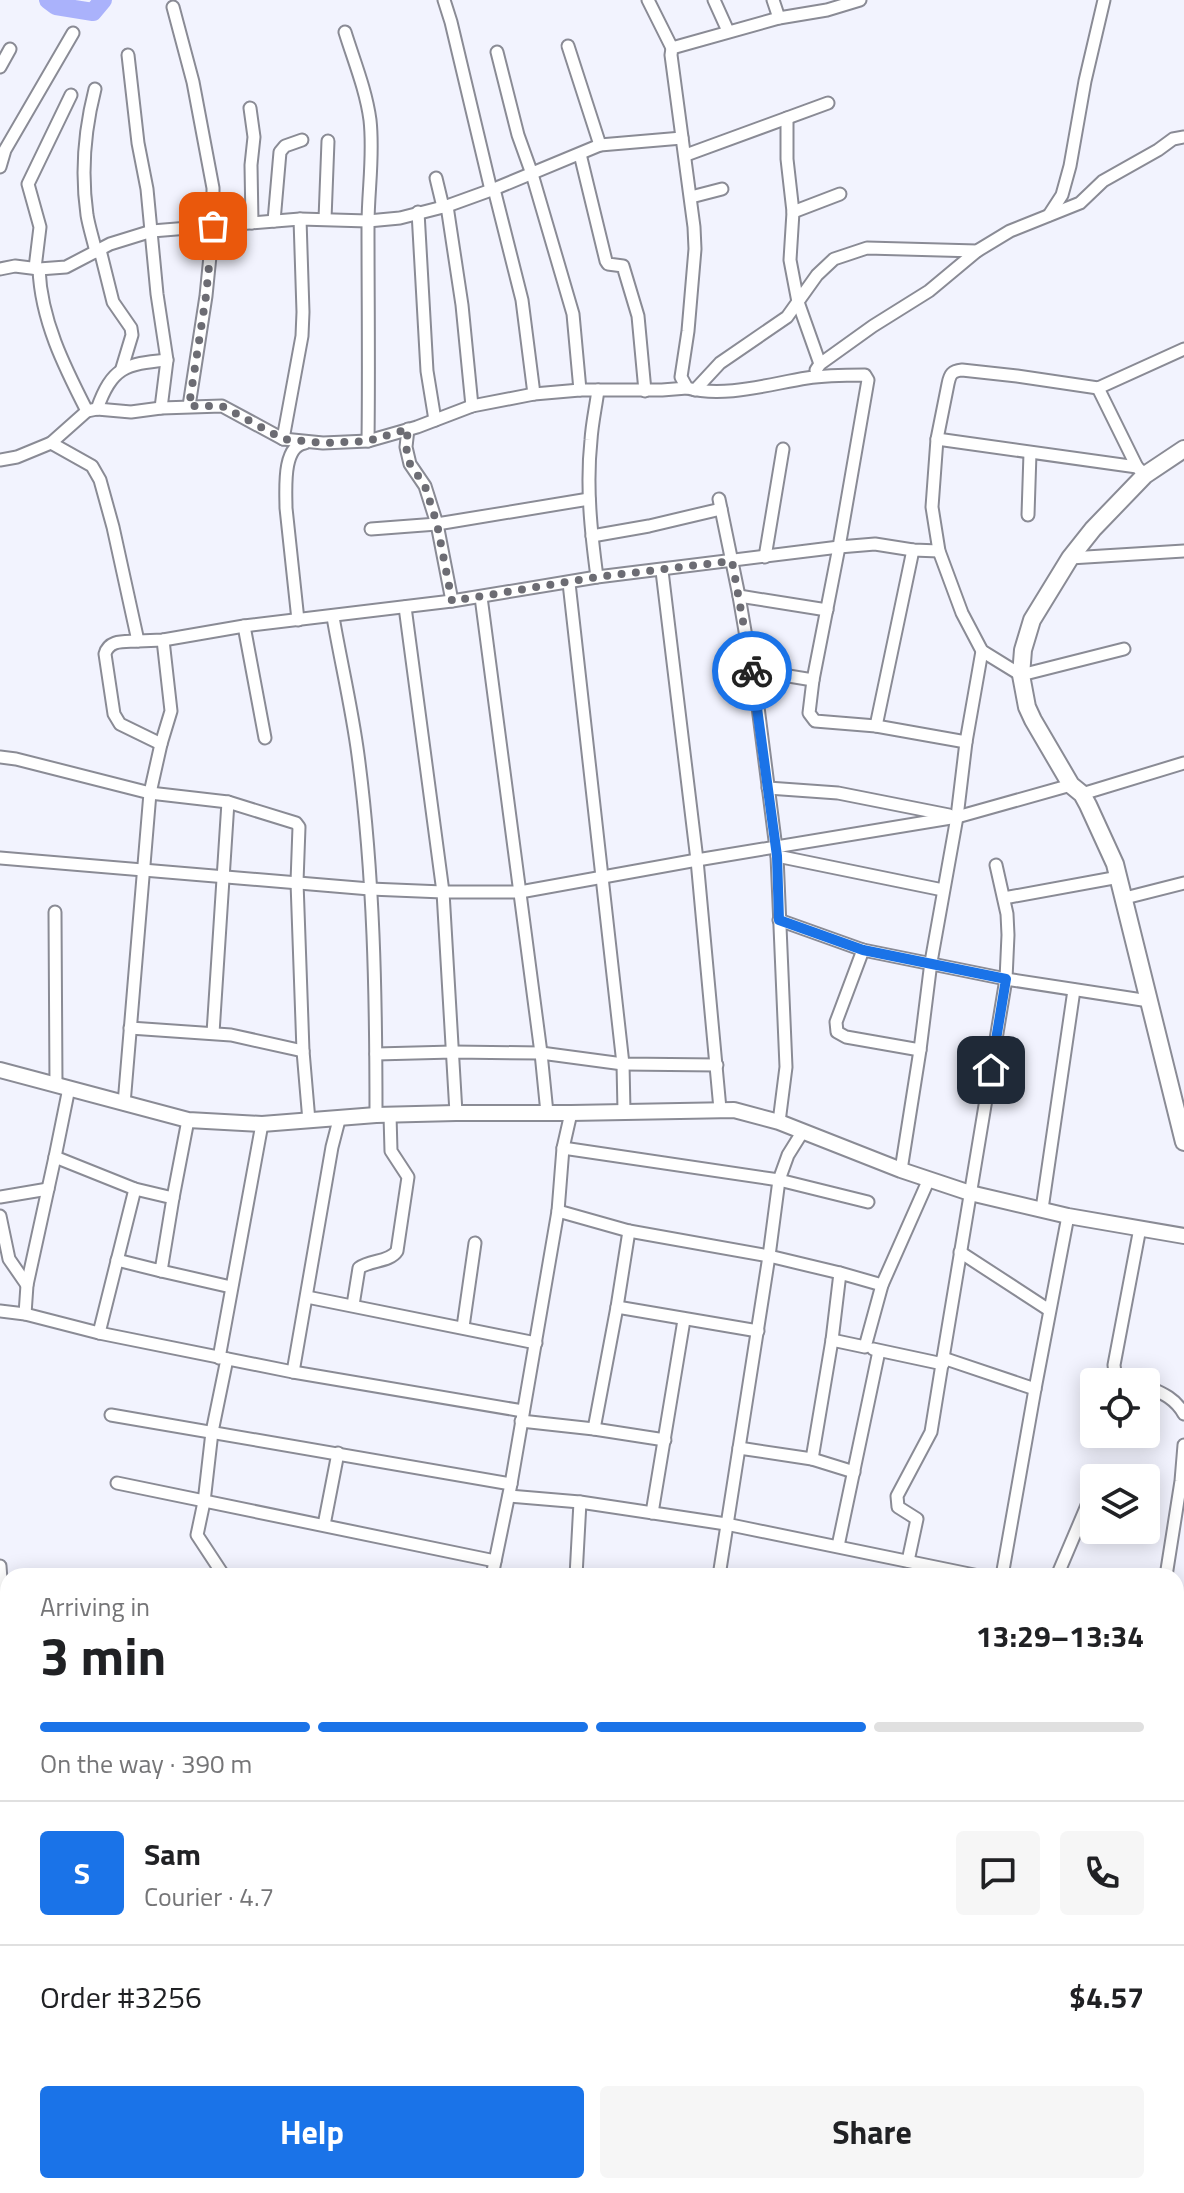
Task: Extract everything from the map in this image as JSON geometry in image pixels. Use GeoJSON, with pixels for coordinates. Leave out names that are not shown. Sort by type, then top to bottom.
{"type":"FeatureCollection","features":[{"type":"Feature","properties":{"kind":"main road"},"geometry":{"type":"LineString","coordinates":[[1184,449],[1141,471],[1070,558],[1032,620],[1023,650],[1021,675],[1027,707],[1033,720],[1103,833],[1119,877],[1184,1142]]}},
{"type":"Feature","properties":{"kind":"street"},"geometry":{"type":"LineString","coordinates":[[444,0],[522,300],[534,394]]}},
{"type":"Feature","properties":{"kind":"street"},"geometry":{"type":"LineString","coordinates":[[648,0],[672,48],[691,197],[695,249],[681,377],[691,389]]}},
{"type":"Feature","properties":{"kind":"street"},"geometry":{"type":"LineString","coordinates":[[714,0],[728,31]]}},
{"type":"Feature","properties":{"kind":"street"},"geometry":{"type":"LineString","coordinates":[[773,0],[779,18]]}},
{"type":"Feature","properties":{"kind":"street"},"geometry":{"type":"LineString","coordinates":[[672,48],[825,5],[860,0]]}},
{"type":"Feature","properties":{"kind":"street"},"geometry":{"type":"LineString","coordinates":[[1048,215],[1062,195],[1070,166],[1104,0]]}},
{"type":"Feature","properties":{"kind":"street"},"geometry":{"type":"LineString","coordinates":[[173,7],[193,82],[213,188],[213,226],[206,296],[189,406]]}},
{"type":"Feature","properties":{"kind":"street"},"geometry":{"type":"LineString","coordinates":[[345,32],[363,85],[370,120],[368,441]]}},
{"type":"Feature","properties":{"kind":"street"},"geometry":{"type":"LineString","coordinates":[[0,167],[5,150],[73,33]]}},
{"type":"Feature","properties":{"kind":"street"},"geometry":{"type":"LineString","coordinates":[[568,46],[600,145]]}},
{"type":"Feature","properties":{"kind":"street"},"geometry":{"type":"LineString","coordinates":[[0,67],[10,49]]}},
{"type":"Feature","properties":{"kind":"street"},"geometry":{"type":"LineString","coordinates":[[497,52],[518,135],[573,314],[580,390]]}},
{"type":"Feature","properties":{"kind":"street"},"geometry":{"type":"LineString","coordinates":[[128,55],[167,360],[161,408]]}},
{"type":"Feature","properties":{"kind":"street"},"geometry":{"type":"LineString","coordinates":[[0,460],[17,457],[51,443],[92,410],[122,368],[132,335],[131,328],[113,302],[87,215],[87,120],[95,89]]}},
{"type":"Feature","properties":{"kind":"street"},"geometry":{"type":"LineString","coordinates":[[71,95],[28,184],[40,227],[37,268],[44,311],[65,368],[92,410]]}},
{"type":"Feature","properties":{"kind":"street"},"geometry":{"type":"LineString","coordinates":[[686,155],[828,103]]}},
{"type":"Feature","properties":{"kind":"street"},"geometry":{"type":"LineString","coordinates":[[250,108],[254,137],[252,223]]}},
{"type":"Feature","properties":{"kind":"street"},"geometry":{"type":"LineString","coordinates":[[787,118],[787,159],[793,212],[790,260],[798,302],[820,364]]}},
{"type":"Feature","properties":{"kind":"street"},"geometry":{"type":"LineString","coordinates":[[811,377],[820,364],[929,291],[977,251],[1010,231],[1080,203],[1103,181],[1173,139],[1184,137]]}},
{"type":"Feature","properties":{"kind":"street"},"geometry":{"type":"LineString","coordinates":[[0,269],[15,266],[66,267],[110,244],[152,231],[300,219],[368,221],[400,218],[493,190],[600,145],[682,138]]}},
{"type":"Feature","properties":{"kind":"street"},"geometry":{"type":"LineString","coordinates":[[274,221],[280,152],[285,146],[302,140]]}},
{"type":"Feature","properties":{"kind":"street"},"geometry":{"type":"LineString","coordinates":[[325,219],[328,141]]}},
{"type":"Feature","properties":{"kind":"street"},"geometry":{"type":"LineString","coordinates":[[580,154],[606,261],[611,265],[623,266],[638,316],[645,391]]}},
{"type":"Feature","properties":{"kind":"street"},"geometry":{"type":"LineString","coordinates":[[436,178],[445,206],[462,305],[472,406]]}},
{"type":"Feature","properties":{"kind":"street"},"geometry":{"type":"LineString","coordinates":[[691,197],[722,189]]}},
{"type":"Feature","properties":{"kind":"street"},"geometry":{"type":"LineString","coordinates":[[793,212],[840,194]]}},
{"type":"Feature","properties":{"kind":"street"},"geometry":{"type":"LineString","coordinates":[[418,212],[427,371],[435,420]]}},
{"type":"Feature","properties":{"kind":"street"},"geometry":{"type":"LineString","coordinates":[[283,439],[302,336],[300,219]]}},
{"type":"Feature","properties":{"kind":"street"},"geometry":{"type":"LineString","coordinates":[[691,389],[720,363],[787,317],[817,275],[834,259],[867,248],[977,251]]}},
{"type":"Feature","properties":{"kind":"street"},"geometry":{"type":"LineString","coordinates":[[1124,649],[1021,675],[982,651],[962,613],[939,551],[932,507],[937,439],[949,375],[954,370],[1098,388],[1184,349]]}},
{"type":"Feature","properties":{"kind":"street"},"geometry":{"type":"LineString","coordinates":[[122,368],[167,360]]}},
{"type":"Feature","properties":{"kind":"street"},"geometry":{"type":"LineString","coordinates":[[92,410],[131,412],[222,406],[283,439],[368,441],[472,406],[534,394],[580,390],[737,390],[811,377],[865,375],[868,380],[809,713],[815,721],[876,726],[966,742]]}},
{"type":"Feature","properties":{"kind":"street"},"geometry":{"type":"LineString","coordinates":[[1098,388],[1141,471]]}},
{"type":"Feature","properties":{"kind":"street"},"geometry":{"type":"LineString","coordinates":[[597,577],[589,499],[591,440],[598,390]]}},
{"type":"Feature","properties":{"kind":"street"},"geometry":{"type":"LineString","coordinates":[[408,429],[406,447],[410,464],[425,486],[437,524],[452,601]]}},
{"type":"Feature","properties":{"kind":"street"},"geometry":{"type":"LineString","coordinates":[[937,439],[1141,471]]}},
{"type":"Feature","properties":{"kind":"street"},"geometry":{"type":"LineString","coordinates":[[298,620],[286,493],[292,450],[299,444],[312,442]]}},
{"type":"Feature","properties":{"kind":"street"},"geometry":{"type":"LineString","coordinates":[[51,443],[92,466],[100,480],[138,641]]}},
{"type":"Feature","properties":{"kind":"street"},"geometry":{"type":"LineString","coordinates":[[765,557],[783,449]]}},
{"type":"Feature","properties":{"kind":"street"},"geometry":{"type":"LineString","coordinates":[[1028,515],[1030,453]]}},
{"type":"Feature","properties":{"kind":"street"},"geometry":{"type":"LineString","coordinates":[[371,529],[437,524],[589,499]]}},
{"type":"Feature","properties":{"kind":"street"},"geometry":{"type":"LineString","coordinates":[[592,536],[649,526],[720,504],[752,670],[777,852],[786,1067],[779,1122]]}},
{"type":"Feature","properties":{"kind":"street"},"geometry":{"type":"LineString","coordinates":[[161,744],[120,724],[114,714],[105,654],[111,643],[163,640],[244,626],[481,597],[597,577],[839,547],[875,544],[939,551]]}},
{"type":"Feature","properties":{"kind":"street"},"geometry":{"type":"LineString","coordinates":[[876,726],[913,550]]}},
{"type":"Feature","properties":{"kind":"street"},"geometry":{"type":"LineString","coordinates":[[1070,558],[1184,551]]}},
{"type":"Feature","properties":{"kind":"street"},"geometry":{"type":"LineString","coordinates":[[662,571],[697,860],[720,1109]]}},
{"type":"Feature","properties":{"kind":"street"},"geometry":{"type":"LineString","coordinates":[[569,583],[623,1064],[624,1111]]}},
{"type":"Feature","properties":{"kind":"street"},"geometry":{"type":"LineString","coordinates":[[739,596],[827,610]]}},
{"type":"Feature","properties":{"kind":"street"},"geometry":{"type":"LineString","coordinates":[[481,597],[547,1113]]}},
{"type":"Feature","properties":{"kind":"street"},"geometry":{"type":"LineString","coordinates":[[405,607],[443,892],[456,1113]]}},
{"type":"Feature","properties":{"kind":"street"},"geometry":{"type":"LineString","coordinates":[[333,617],[358,756],[376,967],[376,1054],[383,1115],[391,1151],[408,1177],[397,1251],[393,1256],[359,1268],[353,1305]]}},
{"type":"Feature","properties":{"kind":"street"},"geometry":{"type":"LineString","coordinates":[[244,626],[265,738]]}},
{"type":"Feature","properties":{"kind":"street"},"geometry":{"type":"LineString","coordinates":[[124,1104],[150,793],[171,711],[163,640]]}},
{"type":"Feature","properties":{"kind":"street"},"geometry":{"type":"LineString","coordinates":[[901,1170],[931,962],[982,651]]}},
{"type":"Feature","properties":{"kind":"street"},"geometry":{"type":"LineString","coordinates":[[752,670],[813,680]]}},
{"type":"Feature","properties":{"kind":"street"},"geometry":{"type":"LineString","coordinates":[[0,757],[150,793],[228,802],[296,823],[300,833],[297,882],[303,1051],[309,1121]]}},
{"type":"Feature","properties":{"kind":"street"},"geometry":{"type":"LineString","coordinates":[[0,858],[370,889],[520,892],[697,860],[777,852],[957,817],[1184,763]]}},
{"type":"Feature","properties":{"kind":"street"},"geometry":{"type":"LineString","coordinates":[[768,788],[838,793],[957,817]]}},
{"type":"Feature","properties":{"kind":"street"},"geometry":{"type":"LineString","coordinates":[[213,1033],[228,802]]}},
{"type":"Feature","properties":{"kind":"street"},"geometry":{"type":"LineString","coordinates":[[777,852],[943,890]]}},
{"type":"Feature","properties":{"kind":"street"},"geometry":{"type":"LineString","coordinates":[[908,1561],[917,1519],[898,1507],[897,1496],[931,1432],[1006,979],[1008,935],[996,865]]}},
{"type":"Feature","properties":{"kind":"street"},"geometry":{"type":"LineString","coordinates":[[1004,898],[1119,877]]}},
{"type":"Feature","properties":{"kind":"street"},"geometry":{"type":"LineString","coordinates":[[1125,898],[1184,883]]}},
{"type":"Feature","properties":{"kind":"street"},"geometry":{"type":"LineString","coordinates":[[25,1314],[27,1285],[55,1157],[62,1086],[55,912]]}},
{"type":"Feature","properties":{"kind":"street"},"geometry":{"type":"LineString","coordinates":[[779,920],[863,950],[1006,979],[1149,1001]]}},
{"type":"Feature","properties":{"kind":"street"},"geometry":{"type":"LineString","coordinates":[[863,950],[836,1022],[837,1032],[846,1037],[920,1050]]}},
{"type":"Feature","properties":{"kind":"street"},"geometry":{"type":"LineString","coordinates":[[1042,1209],[1074,990]]}},
{"type":"Feature","properties":{"kind":"street"},"geometry":{"type":"LineString","coordinates":[[130,1028],[231,1035],[303,1051]]}},
{"type":"Feature","properties":{"kind":"street"},"geometry":{"type":"LineString","coordinates":[[376,1054],[541,1053],[623,1064],[717,1065]]}},
{"type":"Feature","properties":{"kind":"street"},"geometry":{"type":"LineString","coordinates":[[0,1070],[188,1120],[262,1124],[383,1115],[734,1110],[779,1122],[901,1170],[970,1193],[1068,1216],[1184,1236]]}},
{"type":"Feature","properties":{"kind":"street"},"geometry":{"type":"LineString","coordinates":[[494,1568],[536,1343],[558,1211],[563,1148],[571,1113]]}},
{"type":"Feature","properties":{"kind":"street"},"geometry":{"type":"LineString","coordinates":[[161,1271],[188,1120]]}},
{"type":"Feature","properties":{"kind":"street"},"geometry":{"type":"LineString","coordinates":[[293,1372],[339,1120]]}},
{"type":"Feature","properties":{"kind":"street"},"geometry":{"type":"LineString","coordinates":[[219,1568],[197,1535],[204,1502],[231,1287],[262,1124]]}},
{"type":"Feature","properties":{"kind":"street"},"geometry":{"type":"LineString","coordinates":[[720,1568],[779,1180],[788,1155],[803,1131]]}},
{"type":"Feature","properties":{"kind":"street"},"geometry":{"type":"LineString","coordinates":[[563,1148],[779,1180],[868,1202]]}},
{"type":"Feature","properties":{"kind":"street"},"geometry":{"type":"LineString","coordinates":[[55,1157],[135,1189],[173,1198]]}},
{"type":"Feature","properties":{"kind":"street"},"geometry":{"type":"LineString","coordinates":[[865,1347],[882,1285],[929,1179]]}},
{"type":"Feature","properties":{"kind":"street"},"geometry":{"type":"LineString","coordinates":[[0,1197],[48,1189]]}},
{"type":"Feature","properties":{"kind":"street"},"geometry":{"type":"LineString","coordinates":[[99,1333],[135,1189]]}},
{"type":"Feature","properties":{"kind":"street"},"geometry":{"type":"LineString","coordinates":[[558,1211],[629,1231],[769,1256],[882,1285]]}},
{"type":"Feature","properties":{"kind":"street"},"geometry":{"type":"LineString","coordinates":[[0,1216],[9,1259],[27,1285]]}},
{"type":"Feature","properties":{"kind":"street"},"geometry":{"type":"LineString","coordinates":[[1003,1568],[1068,1216]]}},
{"type":"Feature","properties":{"kind":"street"},"geometry":{"type":"LineString","coordinates":[[1114,1368],[1140,1228]]}},
{"type":"Feature","properties":{"kind":"street"},"geometry":{"type":"LineString","coordinates":[[594,1429],[629,1231]]}},
{"type":"Feature","properties":{"kind":"street"},"geometry":{"type":"LineString","coordinates":[[463,1327],[475,1243]]}},
{"type":"Feature","properties":{"kind":"street"},"geometry":{"type":"LineString","coordinates":[[960,1252],[1049,1310]]}},
{"type":"Feature","properties":{"kind":"street"},"geometry":{"type":"LineString","coordinates":[[117,1260],[231,1287]]}},
{"type":"Feature","properties":{"kind":"street"},"geometry":{"type":"LineString","coordinates":[[812,1459],[840,1273]]}},
{"type":"Feature","properties":{"kind":"street"},"geometry":{"type":"LineString","coordinates":[[307,1297],[536,1343]]}},
{"type":"Feature","properties":{"kind":"street"},"geometry":{"type":"LineString","coordinates":[[617,1307],[758,1331]]}},
{"type":"Feature","properties":{"kind":"street"},"geometry":{"type":"LineString","coordinates":[[0,1311],[293,1372],[665,1440]]}},
{"type":"Feature","properties":{"kind":"street"},"geometry":{"type":"LineString","coordinates":[[652,1513],[684,1320]]}},
{"type":"Feature","properties":{"kind":"street"},"geometry":{"type":"LineString","coordinates":[[832,1340],[943,1361],[1035,1389]]}},
{"type":"Feature","properties":{"kind":"street"},"geometry":{"type":"LineString","coordinates":[[838,1546],[879,1351]]}},
{"type":"Feature","properties":{"kind":"street"},"geometry":{"type":"LineString","coordinates":[[1160,1392],[1176,1402],[1184,1414]]}},
{"type":"Feature","properties":{"kind":"street"},"geometry":{"type":"LineString","coordinates":[[111,1415],[338,1453],[510,1490],[726,1524],[941,1568]]}},
{"type":"Feature","properties":{"kind":"street"},"geometry":{"type":"LineString","coordinates":[[1167,1568],[1182,1480],[1184,1445]]}},
{"type":"Feature","properties":{"kind":"street"},"geometry":{"type":"LineString","coordinates":[[739,1448],[812,1459],[854,1472]]}},
{"type":"Feature","properties":{"kind":"street"},"geometry":{"type":"LineString","coordinates":[[324,1525],[338,1453]]}},
{"type":"Feature","properties":{"kind":"street"},"geometry":{"type":"LineString","coordinates":[[117,1483],[495,1561]]}},
{"type":"Feature","properties":{"kind":"street"},"geometry":{"type":"LineString","coordinates":[[576,1568],[580,1502]]}},
{"type":"Feature","properties":{"kind":"street"},"geometry":{"type":"LineString","coordinates":[[1060,1568],[1080,1522]]}},
{"type":"Feature","properties":{"kind":"waterway"},"geometry":{"type":"LineString","coordinates":[[48,0],[56,6],[93,12],[103,0]]}},
{"type":"Feature","properties":{"kind":"way so far"},"geometry":{"type":"LineString","coordinates":[[213,226],[189,406],[222,406],[283,439],[323,443],[368,441],[408,429],[406,447],[410,464],[425,486],[437,524],[452,601],[597,577],[732,561],[752,671]]}},
{"type":"Feature","properties":{"kind":"route"},"geometry":{"type":"LineString","coordinates":[[752,671],[777,856],[779,920],[863,950],[1006,979],[991,1070]]}}]}
